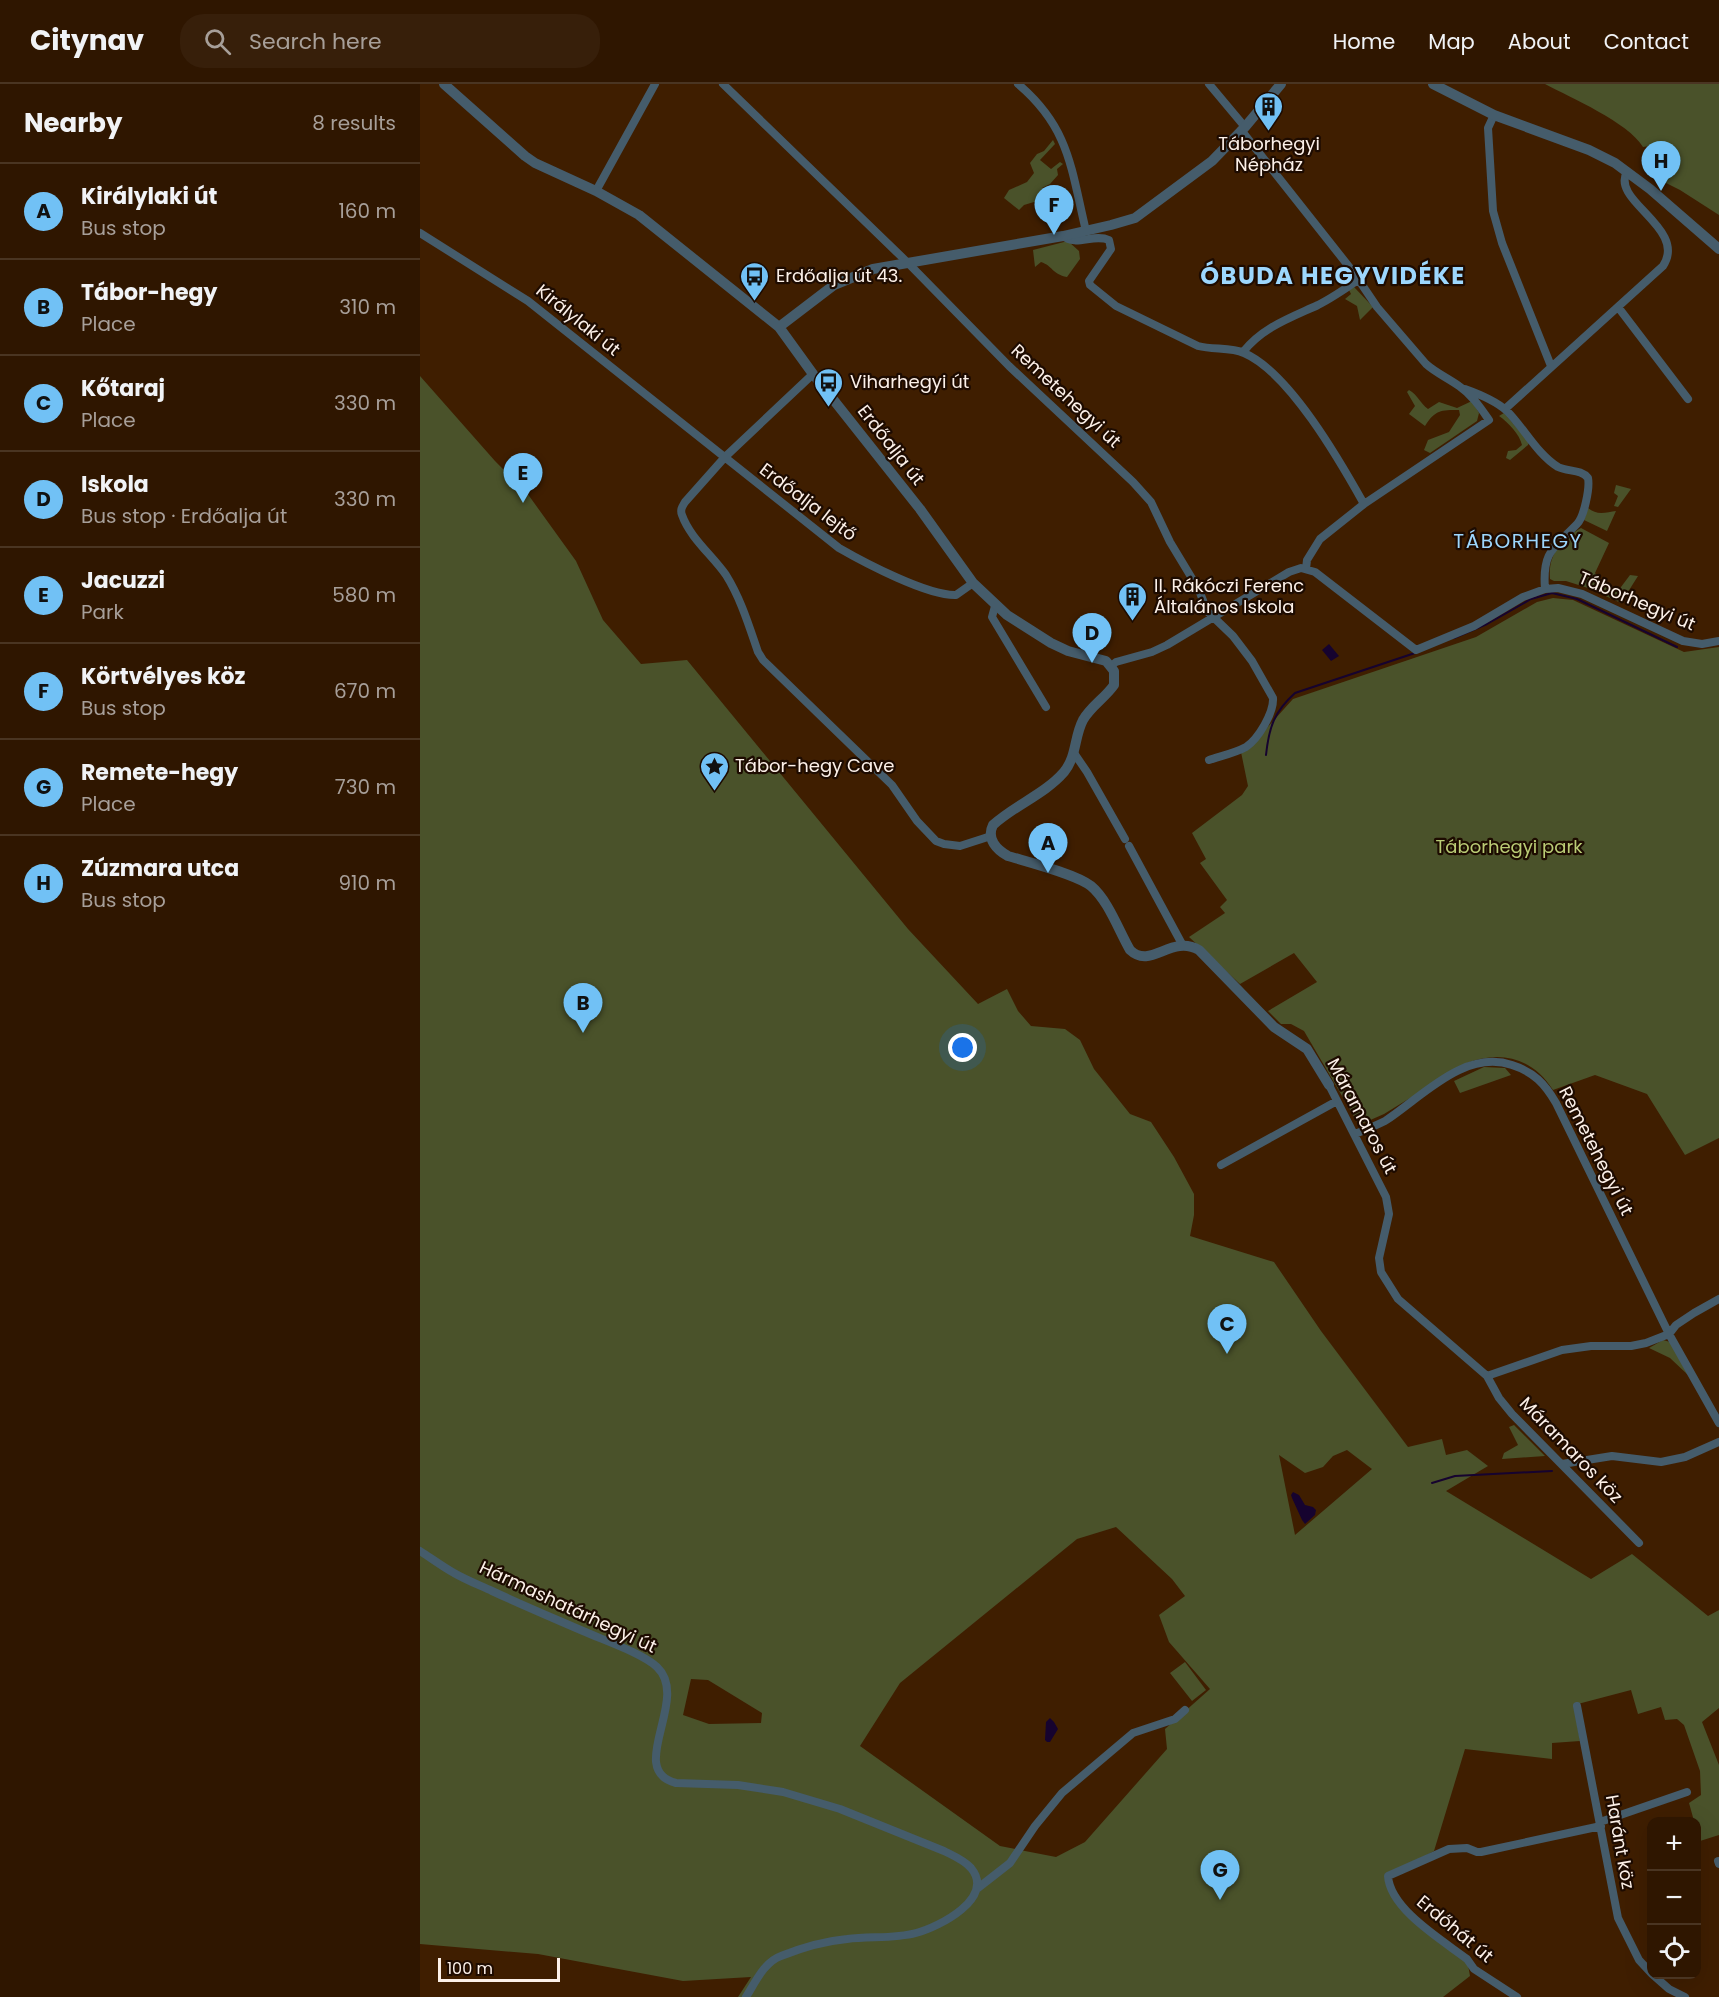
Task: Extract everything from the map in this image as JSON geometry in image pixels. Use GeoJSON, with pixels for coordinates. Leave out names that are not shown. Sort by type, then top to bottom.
{"type":"FeatureCollection","features":[{"type":"Feature","properties":{"kind":"street","name":"Erdőalja út"},"geometry":{"type":"LineString","coordinates":[[444,84],[525,156],[596,191],[646,220],[779,327],[813,374],[914,501],[973,583],[995,606],[1068,651],[1106,661],[1111,666]]}},
{"type":"Feature","properties":{"kind":"street"},"geometry":{"type":"LineString","coordinates":[[596,191],[655,84]]}},
{"type":"Feature","properties":{"kind":"street","name":"Remetehegyi út"},"geometry":{"type":"LineString","coordinates":[[723,84],[908,263],[1009,366],[1151,502],[1207,611],[1233,636],[1252,661],[1273,698],[1274,704],[1253,741],[1245,747],[1209,760]]}},
{"type":"Feature","properties":{"kind":"street"},"geometry":{"type":"LineString","coordinates":[[1018,84],[1044,108],[1059,131],[1070,163],[1086,231]]}},
{"type":"Feature","properties":{"kind":"street"},"geometry":{"type":"LineString","coordinates":[[1074,753],[1127,842],[1182,944],[1148,957],[1134,954],[1092,887],[1075,878],[1008,856],[1000,851],[994,845],[991,836],[993,825],[1054,781],[1068,766],[1083,720],[1092,707],[1114,686],[1114,671],[1111,666],[1116,662],[1152,652],[1214,619],[1289,572],[1306,568],[1307,560],[1320,539],[1364,504],[1489,420],[1475,400],[1426,364],[1377,308],[1342,257],[1209,84]]}},
{"type":"Feature","properties":{"kind":"street"},"geometry":{"type":"LineString","coordinates":[[779,327],[834,285],[873,269],[1063,236],[1135,218],[1212,161],[1281,84]]}},
{"type":"Feature","properties":{"kind":"street"},"geometry":{"type":"LineString","coordinates":[[1433,84],[1494,115],[1589,150],[1627,172],[1719,249]]}},
{"type":"Feature","properties":{"kind":"street"},"geometry":{"type":"LineString","coordinates":[[1494,115],[1488,128],[1493,211],[1502,243],[1551,366]]}},
{"type":"Feature","properties":{"kind":"street"},"geometry":{"type":"LineString","coordinates":[[1505,410],[1663,266],[1668,258],[1667,245],[1660,231],[1624,185],[1627,172]]}},
{"type":"Feature","properties":{"kind":"street","name":"Királylaki út"},"geometry":{"type":"LineString","coordinates":[[420,233],[528,301],[725,457]]}},
{"type":"Feature","properties":{"kind":"street"},"geometry":{"type":"LineString","coordinates":[[1063,236],[1073,241],[1100,237],[1108,240],[1111,249],[1089,280],[1090,285],[1116,306],[1198,346],[1243,352],[1267,368],[1301,404],[1364,504]]}},
{"type":"Feature","properties":{"kind":"street"},"geometry":{"type":"LineString","coordinates":[[1243,352],[1257,337],[1276,324],[1319,305],[1358,280]]}},
{"type":"Feature","properties":{"kind":"street"},"geometry":{"type":"LineString","coordinates":[[1618,307],[1688,399]]}},
{"type":"Feature","properties":{"kind":"street"},"geometry":{"type":"LineString","coordinates":[[813,374],[725,457],[682,506],[681,514],[726,576],[738,598],[762,660],[878,771],[901,796],[917,821],[936,841],[960,846],[991,836]]}},
{"type":"Feature","properties":{"kind":"street"},"geometry":{"type":"LineString","coordinates":[[1458,386],[1484,396],[1505,410],[1541,452],[1558,466],[1585,474],[1588,478],[1588,490],[1579,522],[1558,541],[1545,567],[1545,589]]}},
{"type":"Feature","properties":{"kind":"street"},"geometry":{"type":"LineString","coordinates":[[708,444],[715,456],[713,470]]}},
{"type":"Feature","properties":{"kind":"street","name":"Erdőalja lejtő"},"geometry":{"type":"LineString","coordinates":[[725,457],[839,549],[863,562],[936,593],[946,595],[956,595],[973,583]]}},
{"type":"Feature","properties":{"kind":"street","name":"Táborhegyi út"},"geometry":{"type":"LineString","coordinates":[[1306,568],[1315,572],[1416,650],[1474,626],[1523,597],[1545,589],[1558,588],[1572,590],[1683,642],[1702,644],[1719,641]]}},
{"type":"Feature","properties":{"kind":"street"},"geometry":{"type":"LineString","coordinates":[[995,606],[992,616],[1046,707]]}},
{"type":"Feature","properties":{"kind":"street","name":"Máramaros út"},"geometry":{"type":"LineString","coordinates":[[1182,944],[1199,950],[1274,1027],[1307,1049],[1329,1085],[1386,1197],[1389,1215],[1378,1258],[1381,1272],[1398,1299],[1487,1376]]}},
{"type":"Feature","properties":{"kind":"street","name":"Remetehegyi út"},"geometry":{"type":"LineString","coordinates":[[1355,1134],[1382,1122],[1450,1075],[1470,1065],[1497,1062],[1524,1069],[1541,1081],[1556,1103],[1669,1334],[1718,1420]]}},
{"type":"Feature","properties":{"kind":"street"},"geometry":{"type":"LineString","coordinates":[[1221,1165],[1337,1101]]}},
{"type":"Feature","properties":{"kind":"street"},"geometry":{"type":"LineString","coordinates":[[1487,1376],[1562,1350],[1646,1343],[1669,1334],[1676,1325],[1719,1299]]}},
{"type":"Feature","properties":{"kind":"street","name":"Máramaros köz"},"geometry":{"type":"LineString","coordinates":[[1487,1376],[1499,1398],[1512,1414],[1639,1543]]}},
{"type":"Feature","properties":{"kind":"street"},"geometry":{"type":"LineString","coordinates":[[1562,1464],[1612,1456],[1661,1462],[1685,1457],[1719,1442]]}},
{"type":"Feature","properties":{"kind":"street","name":"Hármashatárhegyi út"},"geometry":{"type":"LineString","coordinates":[[420,1551],[455,1574],[605,1639],[656,1666],[666,1681],[668,1694],[656,1759],[658,1772],[666,1780],[676,1783],[738,1785],[783,1792],[840,1809],[963,1860],[976,1874],[978,1888]]}},
{"type":"Feature","properties":{"kind":"street","name":"Haránt köz"},"geometry":{"type":"LineString","coordinates":[[1577,1706],[1618,1918],[1639,1960],[1647,1969]]}},
{"type":"Feature","properties":{"kind":"street"},"geometry":{"type":"LineString","coordinates":[[746,1997],[764,1970],[779,1956],[845,1939],[904,1935],[925,1930],[949,1918],[964,1908],[978,1888],[1010,1863],[1035,1826],[1062,1793],[1133,1733],[1175,1719],[1185,1710]]}},
{"type":"Feature","properties":{"kind":"street"},"geometry":{"type":"LineString","coordinates":[[1600,1824],[1687,1792]]}},
{"type":"Feature","properties":{"kind":"street","name":"Erdőhát út"},"geometry":{"type":"LineString","coordinates":[[1516,1997],[1474,1969],[1467,1959],[1403,1908],[1388,1883],[1388,1876],[1449,1849],[1467,1848],[1481,1852],[1600,1824]]}},
{"type":"Feature","properties":{"kind":"street","name":"Haránt köz"},"geometry":{"type":"LineString","coordinates":[[1658,1979],[1669,1989],[1685,1997]]}},
{"type":"Feature","properties":{"kind":"green space"},"geometry":{"type":"Polygon","coordinates":[[[1545,84],[1719,84],[1719,215],[1658,179],[1661,158],[1657,145],[1643,147],[1636,138],[1612,120],[1545,84]]]}},
{"type":"Feature","properties":{"kind":"green space"},"geometry":{"type":"Polygon","coordinates":[[[1053,140],[1055,144],[1040,160],[1051,169],[1060,162],[1063,164],[1057,169],[1058,175],[1050,184],[1042,188],[1044,199],[1024,205],[1019,210],[1004,198],[1009,190],[1027,182],[1034,173],[1030,163],[1053,140]]]}},
{"type":"Feature","properties":{"kind":"green space"},"geometry":{"type":"Polygon","coordinates":[[[1069,242],[1079,251],[1080,259],[1067,277],[1058,274],[1041,262],[1035,267],[1033,250],[1069,242]]]}},
{"type":"Feature","properties":{"kind":"green space"},"geometry":{"type":"Polygon","coordinates":[[[1354,287],[1373,307],[1360,320],[1357,306],[1345,299],[1351,294],[1349,290],[1354,287]]]}},
{"type":"Feature","properties":{"kind":"green space"},"geometry":{"type":"Polygon","coordinates":[[[420,376],[495,461],[527,493],[576,561],[603,620],[641,664],[687,660],[908,929],[978,1004],[1007,989],[1018,1011],[1031,1026],[1065,1029],[1080,1040],[1094,1069],[1130,1114],[1151,1122],[1174,1157],[1194,1194],[1194,1215],[1190,1236],[1274,1262],[1321,1331],[1408,1447],[1442,1439],[1446,1455],[1467,1450],[1488,1466],[1446,1491],[1591,1579],[1632,1554],[1708,1616],[1719,1610],[1719,1708],[1702,1722],[1719,1765],[1719,1835],[1701,1841],[1701,1817],[1693,1817],[1689,1803],[1701,1795],[1700,1771],[1684,1725],[1677,1719],[1665,1720],[1661,1707],[1638,1714],[1631,1690],[1574,1705],[1580,1741],[1552,1743],[1552,1759],[1465,1749],[1434,1851],[1388,1876],[1403,1908],[1467,1959],[1470,1976],[1443,1997],[738,1997],[751,1977],[683,1981],[538,1954],[420,1944],[420,376]],[[1347,1450],[1333,1456],[1323,1467],[1305,1473],[1279,1455],[1295,1535],[1372,1469],[1347,1450]],[[1116,1527],[1077,1539],[900,1683],[860,1746],[1000,1846],[1056,1857],[1085,1842],[1167,1749],[1165,1729],[1210,1689],[1169,1642],[1159,1615],[1185,1596],[1172,1579],[1116,1527]],[[691,1679],[683,1715],[709,1724],[761,1723],[762,1713],[708,1680],[691,1679]]]}},
{"type":"Feature","properties":{"kind":"green space"},"geometry":{"type":"Polygon","coordinates":[[[1409,390],[1428,409],[1439,402],[1457,408],[1472,401],[1479,413],[1477,421],[1430,453],[1424,450],[1428,440],[1449,432],[1460,415],[1459,410],[1439,412],[1425,426],[1409,414],[1415,406],[1407,392],[1409,390]]]}},
{"type":"Feature","properties":{"kind":"green space"},"geometry":{"type":"Polygon","coordinates":[[[1504,413],[1529,442],[1510,460],[1506,458],[1508,451],[1516,450],[1522,445],[1513,429],[1499,416],[1504,413]]]}},
{"type":"Feature","properties":{"kind":"green space"},"geometry":{"type":"Polygon","coordinates":[[[1616,485],[1631,489],[1618,507],[1614,506],[1618,496],[1614,493],[1616,485]]]}},
{"type":"Feature","properties":{"kind":"green space"},"geometry":{"type":"Polygon","coordinates":[[[1588,508],[1598,513],[1616,511],[1607,531],[1584,520],[1588,508]]]}},
{"type":"Feature","properties":{"kind":"green space"},"geometry":{"type":"Polygon","coordinates":[[[1581,528],[1609,543],[1595,573],[1605,585],[1618,591],[1630,575],[1638,576],[1621,603],[1588,588],[1550,579],[1551,562],[1557,549],[1581,528]]]}},
{"type":"Feature","properties":{"kind":"green space","name":"Táborhegyi park"},"geometry":{"type":"Polygon","coordinates":[[[1553,598],[1573,600],[1684,652],[1719,647],[1719,1138],[1685,1155],[1647,1094],[1595,1075],[1553,1090],[1536,1070],[1504,1057],[1492,1057],[1467,1063],[1384,1114],[1359,1125],[1304,1031],[1291,1024],[1281,1024],[1268,1011],[1317,982],[1294,953],[1240,984],[1189,937],[1225,913],[1220,907],[1227,900],[1200,863],[1206,859],[1192,833],[1242,795],[1248,786],[1241,752],[1256,740],[1293,699],[1476,637],[1537,602],[1553,598]]]}},
{"type":"Feature","properties":{"kind":"green space"},"geometry":{"type":"Polygon","coordinates":[[[1484,1067],[1505,1068],[1511,1075],[1460,1093],[1454,1081],[1484,1067]]]}},
{"type":"Feature","properties":{"kind":"green space"},"geometry":{"type":"Polygon","coordinates":[[[1663,1340],[1670,1342],[1688,1375],[1670,1358],[1649,1348],[1663,1340]]]}},
{"type":"Feature","properties":{"kind":"green space"},"geometry":{"type":"Polygon","coordinates":[[[1514,1425],[1545,1456],[1502,1459],[1504,1453],[1518,1445],[1509,1427],[1514,1425]]]}},
{"type":"Feature","properties":{"kind":"green space"},"geometry":{"type":"Polygon","coordinates":[[[1185,1662],[1206,1690],[1192,1701],[1170,1673],[1185,1662]]]}},
{"type":"Feature","properties":{"kind":"shaded area"},"geometry":{"type":"Polygon","coordinates":[[[1329,644],[1339,656],[1331,661],[1322,650],[1329,644]]]}},
{"type":"Feature","properties":{"kind":"shaded area"},"geometry":{"type":"Polygon","coordinates":[[[1293,1492],[1299,1495],[1305,1505],[1316,1510],[1315,1515],[1305,1524],[1292,1498],[1293,1492]]]}},
{"type":"Feature","properties":{"kind":"shaded area"},"geometry":{"type":"Polygon","coordinates":[[[1050,1718],[1058,1729],[1050,1742],[1047,1742],[1045,1740],[1046,1722],[1050,1718]]]}},
{"type":"Feature","properties":{"kind":"waterway"},"geometry":{"type":"LineString","coordinates":[[1454,638],[1487,624],[1531,599],[1552,593],[1577,599],[1677,647]]}},
{"type":"Feature","properties":{"kind":"waterway"},"geometry":{"type":"LineString","coordinates":[[1266,755],[1269,736],[1277,714],[1295,693],[1415,653]]}},
{"type":"Feature","properties":{"kind":"waterway"},"geometry":{"type":"LineString","coordinates":[[1432,1483],[1455,1476],[1552,1471]]}},
{"type":"Feature","properties":{"kind":"place","name":"Táborhegyi Népház"},"geometry":{"type":"Point","coordinates":[1269,132]}},
{"type":"Feature","properties":{"kind":"place","name":"Zúzmara utca"},"geometry":{"type":"Point","coordinates":[1661,191]}},
{"type":"Feature","properties":{"kind":"place","name":"Körtvélyes köz"},"geometry":{"type":"Point","coordinates":[1054,235]}},
{"type":"Feature","properties":{"kind":"place","name":"Erdőalja út 43."},"geometry":{"type":"Point","coordinates":[755,302]}},
{"type":"Feature","properties":{"kind":"place","name":"Viharhegyi út"},"geometry":{"type":"Point","coordinates":[829,408]}},
{"type":"Feature","properties":{"kind":"place","name":"Jacuzzi"},"geometry":{"type":"Point","coordinates":[523,503]}},
{"type":"Feature","properties":{"kind":"place","name":"II. Rákóczi Ferenc Általános Iskola"},"geometry":{"type":"Point","coordinates":[1133,622]}},
{"type":"Feature","properties":{"kind":"place","name":"Iskola"},"geometry":{"type":"Point","coordinates":[1092,663]}},
{"type":"Feature","properties":{"kind":"place","name":"Tábor-hegy Cave"},"geometry":{"type":"Point","coordinates":[714,792]}},
{"type":"Feature","properties":{"kind":"place","name":"Királylaki út"},"geometry":{"type":"Point","coordinates":[1048,873]}},
{"type":"Feature","properties":{"kind":"place","name":"Tábor-hegy"},"geometry":{"type":"Point","coordinates":[583,1033]}},
{"type":"Feature","properties":{"kind":"place","name":"Kőtaraj"},"geometry":{"type":"Point","coordinates":[1227,1354]}},
{"type":"Feature","properties":{"kind":"place","name":"Remete-hegy"},"geometry":{"type":"Point","coordinates":[1220,1900]}},
{"type":"Feature","properties":{"kind":"district","name":"ÓBUDA HEGYVIDÉKE"},"geometry":{"type":"Point","coordinates":[1333,276]}},
{"type":"Feature","properties":{"kind":"district","name":"TÁBORHEGY"},"geometry":{"type":"Point","coordinates":[1518,541]}}]}
